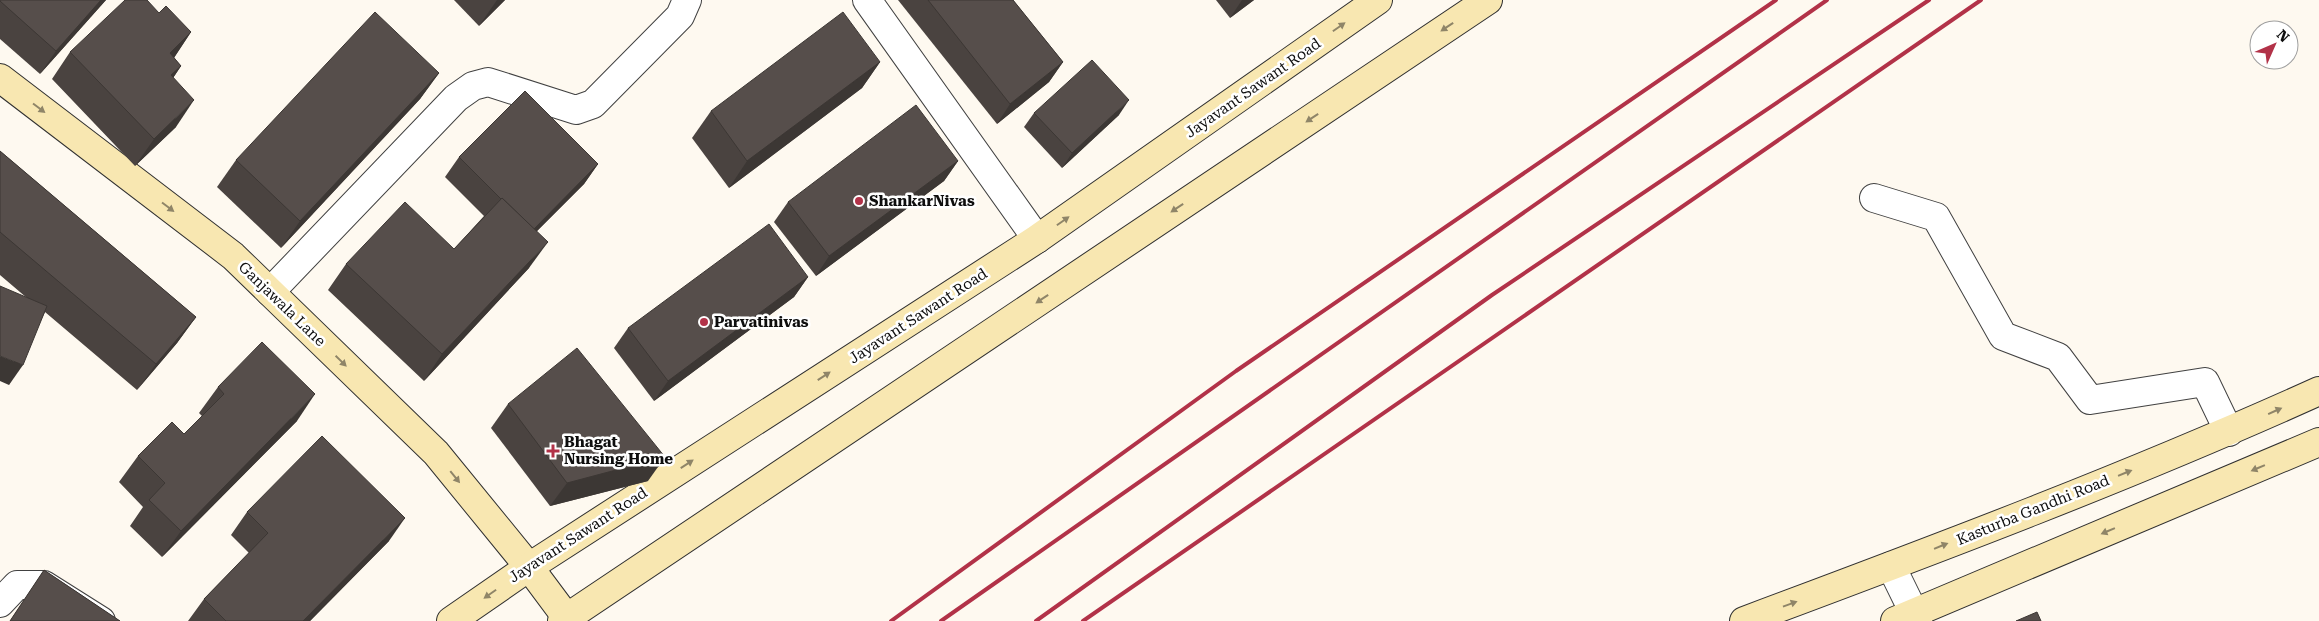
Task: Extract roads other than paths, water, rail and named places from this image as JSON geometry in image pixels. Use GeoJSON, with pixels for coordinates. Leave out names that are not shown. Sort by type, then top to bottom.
{"type":"FeatureCollection","features":[{"type":"Feature","properties":{"kind":"street"},"geometry":{"type":"LineString","coordinates":[[270,292],[456,98],[473,86],[488,82],[576,110],[593,104],[680,16],[687,0]]}},
{"type":"Feature","properties":{"kind":"street"},"geometry":{"type":"LineString","coordinates":[[867,0],[1037,239]]}},
{"type":"Feature","properties":{"kind":"street","name":"Jayavant Sawant Road"},"geometry":{"type":"LineString","coordinates":[[451,621],[528,566],[1037,239],[1378,0]]}},
{"type":"Feature","properties":{"kind":"street"},"geometry":{"type":"LineString","coordinates":[[564,619],[1488,0]]}},
{"type":"Feature","properties":{"kind":"street","name":"Ganjawala Lane"},"geometry":{"type":"LineString","coordinates":[[0,78],[233,256],[436,453],[528,566],[564,619]]}},
{"type":"Feature","properties":{"kind":"street"},"geometry":{"type":"LineString","coordinates":[[1874,198],[1936,217],[2003,336],[2058,357],[2090,400],[2205,382],[2229,432]]}},
{"type":"Feature","properties":{"kind":"street","name":"Kasturba Gandhi Road"},"geometry":{"type":"LineString","coordinates":[[1744,621],[1891,566],[2229,432],[2319,391]]}},
{"type":"Feature","properties":{"kind":"street"},"geometry":{"type":"LineString","coordinates":[[1891,566],[1909,618],[2319,442]]}},
{"type":"Feature","properties":{"kind":"street"},"geometry":{"type":"LineString","coordinates":[[0,603],[17,585],[44,585],[101,621]]}},
{"type":"Feature","properties":{"kind":"railway"},"geometry":{"type":"LineString","coordinates":[[891,621],[1236,371],[1776,0]]}},
{"type":"Feature","properties":{"kind":"railway"},"geometry":{"type":"LineString","coordinates":[[941,621],[1827,0]]}},
{"type":"Feature","properties":{"kind":"railway"},"geometry":{"type":"LineString","coordinates":[[1036,621],[1492,295],[1929,0]]}},
{"type":"Feature","properties":{"kind":"railway"},"geometry":{"type":"LineString","coordinates":[[1083,621],[1981,0]]}},
{"type":"Feature","properties":{"kind":"place","name":"ShankarNivas"},"geometry":{"type":"Point","coordinates":[859,201]}},
{"type":"Feature","properties":{"kind":"place","name":"Parvatinivas"},"geometry":{"type":"Point","coordinates":[704,322]}},
{"type":"Feature","properties":{"kind":"place","name":"Bhagat Nursing Home"},"geometry":{"type":"Point","coordinates":[553,451]}}]}
